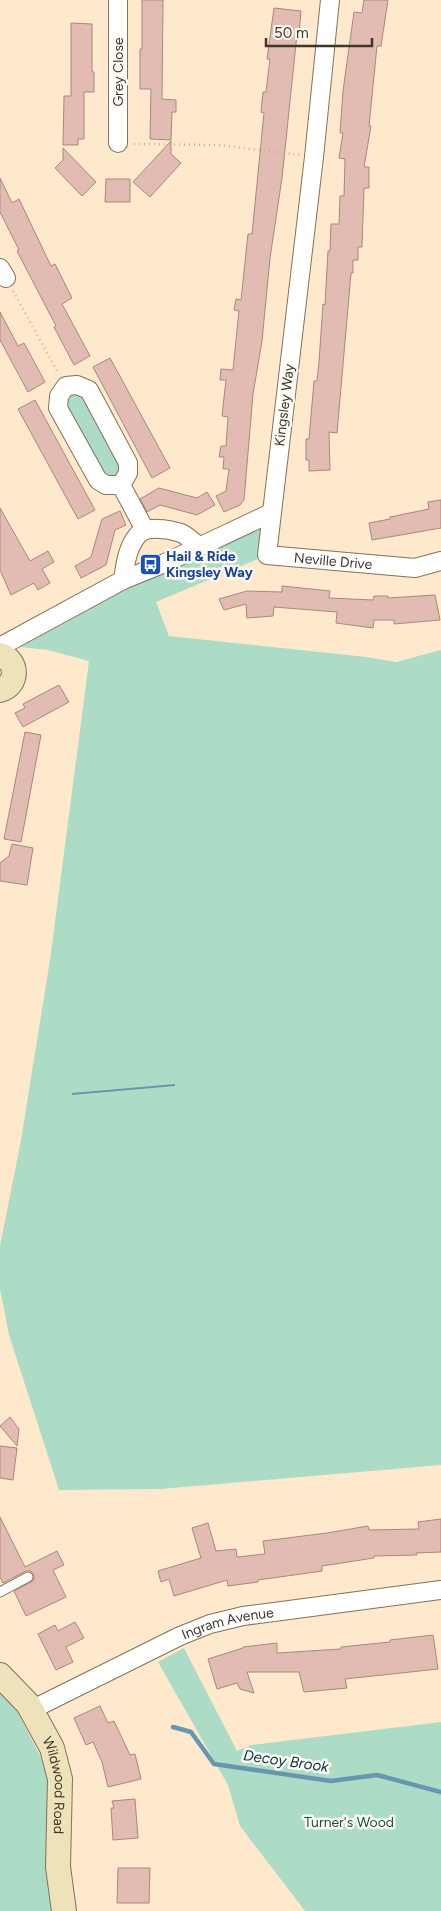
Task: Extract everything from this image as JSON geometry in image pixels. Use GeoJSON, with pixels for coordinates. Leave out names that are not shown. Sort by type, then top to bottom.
{"type":"FeatureCollection","features":[{"type":"Feature","properties":{"kind":"street","name":"Grey Close"},"geometry":{"type":"LineString","coordinates":[[118,0],[118,143]]}},
{"type":"Feature","properties":{"kind":"street","name":"Kingsley Way"},"geometry":{"type":"LineString","coordinates":[[271,513],[314,157],[330,0]]}},
{"type":"Feature","properties":{"kind":"street"},"geometry":{"type":"LineString","coordinates":[[78,385],[89,390],[128,463],[128,473],[121,485],[106,485],[98,480],[58,408],[59,396],[66,386],[78,385]]}},
{"type":"Feature","properties":{"kind":"street"},"geometry":{"type":"LineString","coordinates":[[121,485],[145,530]]}},
{"type":"Feature","properties":{"kind":"street"},"geometry":{"type":"LineString","coordinates":[[0,690],[10,684],[14,678],[12,663],[1,648],[123,580],[271,513]]}},
{"type":"Feature","properties":{"kind":"street","name":"Neville Drive"},"geometry":{"type":"LineString","coordinates":[[271,513],[267,555],[415,568],[441,561]]}},
{"type":"Feature","properties":{"kind":"street"},"geometry":{"type":"LineString","coordinates":[[123,580],[125,564],[130,550],[137,536],[145,530],[166,530],[182,534],[199,547]]}},
{"type":"Feature","properties":{"kind":"street","name":"Ingram Avenue"},"geometry":{"type":"LineString","coordinates":[[31,1710],[180,1636],[210,1624],[243,1616],[441,1590]]}},
{"type":"Feature","properties":{"kind":"street","name":"Wildwood Road"},"geometry":{"type":"LineString","coordinates":[[0,1675],[28,1704],[52,1748],[60,1779],[58,1867],[64,1911]]}},
{"type":"Feature","properties":{"kind":"lane"},"geometry":{"type":"LineString","coordinates":[[0,1592],[28,1577]]}},
{"type":"Feature","properties":{"kind":"path"},"geometry":{"type":"LineString","coordinates":[[118,143],[218,145],[314,157]]}},
{"type":"Feature","properties":{"kind":"path"},"geometry":{"type":"LineString","coordinates":[[3,273],[66,386]]}},
{"type":"Feature","properties":{"kind":"green space"},"geometry":{"type":"Polygon","coordinates":[[[75,393],[82,394],[121,458],[120,478],[104,479],[64,404],[69,395],[75,393]]]}},
{"type":"Feature","properties":{"kind":"green space"},"geometry":{"type":"Polygon","coordinates":[[[271,513],[267,555],[156,602],[169,636],[366,657],[396,662],[441,650],[441,1465],[160,1489],[59,1490],[9,1335],[0,1289],[0,1246],[21,1140],[50,960],[89,661],[48,650],[3,645],[271,513]]]}},
{"type":"Feature","properties":{"kind":"green space","name":"Turner's Wood"},"geometry":{"type":"Polygon","coordinates":[[[184,1648],[237,1751],[251,1745],[441,1722],[441,1911],[305,1911],[240,1826],[228,1785],[158,1662],[184,1648]]]}},
{"type":"Feature","properties":{"kind":"green space"},"geometry":{"type":"Polygon","coordinates":[[[0,1692],[17,1711],[54,1784],[61,1911],[0,1911],[0,1692]]]}},
{"type":"Feature","properties":{"kind":"water"},"geometry":{"type":"Polygon","coordinates":[[[175,1084],[175,1086],[72,1095],[72,1093],[175,1084]]]}},
{"type":"Feature","properties":{"kind":"building"},"geometry":{"type":"Polygon","coordinates":[[[142,0],[163,0],[162,99],[176,100],[176,112],[172,112],[171,140],[150,139],[151,89],[140,89],[142,0]]]}},
{"type":"Feature","properties":{"kind":"building"},"geometry":{"type":"Polygon","coordinates":[[[364,0],[388,0],[381,46],[377,46],[369,126],[371,126],[364,167],[369,167],[369,188],[364,188],[362,247],[358,247],[358,260],[353,260],[353,273],[351,273],[337,433],[329,432],[330,470],[309,471],[309,460],[306,460],[306,439],[309,439],[314,381],[317,381],[331,224],[339,224],[340,196],[344,196],[345,159],[339,158],[343,133],[340,133],[343,91],[354,12],[362,13],[364,0]]]}},
{"type":"Feature","properties":{"kind":"building"},"geometry":{"type":"Polygon","coordinates":[[[274,8],[301,11],[299,34],[297,34],[282,178],[270,258],[262,341],[253,394],[244,500],[240,505],[224,512],[216,496],[226,491],[229,469],[223,469],[224,457],[219,457],[221,446],[226,446],[228,417],[222,416],[226,380],[220,380],[221,369],[233,370],[239,311],[234,310],[236,299],[241,300],[248,234],[252,234],[264,113],[261,112],[263,92],[266,92],[270,59],[267,59],[274,8]]]}},
{"type":"Feature","properties":{"kind":"building"},"geometry":{"type":"Polygon","coordinates":[[[71,23],[92,24],[94,92],[84,92],[84,139],[78,139],[78,145],[63,145],[64,96],[71,96],[71,23]]]}},
{"type":"Feature","properties":{"kind":"building"},"geometry":{"type":"Polygon","coordinates":[[[171,141],[171,154],[181,163],[150,197],[133,182],[171,141]]]}},
{"type":"Feature","properties":{"kind":"building"},"geometry":{"type":"Polygon","coordinates":[[[63,148],[96,182],[82,196],[55,168],[63,160],[63,148]]]}},
{"type":"Feature","properties":{"kind":"building"},"geometry":{"type":"Polygon","coordinates":[[[0,178],[12,203],[19,199],[51,266],[55,264],[72,298],[62,304],[90,356],[74,365],[17,251],[19,250],[0,212],[0,178]]]}},
{"type":"Feature","properties":{"kind":"building"},"geometry":{"type":"Polygon","coordinates":[[[106,179],[130,179],[130,202],[105,202],[106,179]]]}},
{"type":"Feature","properties":{"kind":"building"},"geometry":{"type":"Polygon","coordinates":[[[0,312],[18,346],[24,343],[45,382],[28,392],[0,340],[0,312]]]}},
{"type":"Feature","properties":{"kind":"building"},"geometry":{"type":"Polygon","coordinates":[[[110,358],[170,468],[152,478],[93,367],[110,358]]]}},
{"type":"Feature","properties":{"kind":"building"},"geometry":{"type":"Polygon","coordinates":[[[35,400],[95,510],[78,519],[18,409],[35,400]]]}},
{"type":"Feature","properties":{"kind":"building"},"geometry":{"type":"Polygon","coordinates":[[[159,488],[197,498],[207,492],[215,505],[197,515],[160,505],[147,512],[140,499],[159,488]]]}},
{"type":"Feature","properties":{"kind":"building"},"geometry":{"type":"Polygon","coordinates":[[[441,500],[441,528],[372,540],[369,523],[429,509],[428,502],[441,500]]]}},
{"type":"Feature","properties":{"kind":"building"},"geometry":{"type":"Polygon","coordinates":[[[0,508],[30,561],[48,551],[54,562],[42,569],[50,583],[38,590],[34,583],[11,595],[0,570],[0,508]]]}},
{"type":"Feature","properties":{"kind":"building"},"geometry":{"type":"Polygon","coordinates":[[[120,511],[126,525],[115,530],[106,565],[81,578],[75,566],[91,557],[102,519],[120,511]]]}},
{"type":"Feature","properties":{"kind":"building"},"geometry":{"type":"Polygon","coordinates":[[[282,586],[330,591],[329,598],[373,600],[374,596],[388,596],[388,598],[435,595],[440,620],[394,624],[394,620],[374,620],[373,628],[336,623],[337,612],[274,607],[273,616],[247,618],[246,604],[224,610],[219,599],[247,591],[282,592],[282,586]]]}},
{"type":"Feature","properties":{"kind":"building"},"geometry":{"type":"Polygon","coordinates":[[[59,685],[69,702],[23,727],[15,713],[25,708],[23,704],[59,685]]]}},
{"type":"Feature","properties":{"kind":"building"},"geometry":{"type":"Polygon","coordinates":[[[25,732],[41,735],[21,842],[4,839],[25,732]]]}},
{"type":"Feature","properties":{"kind":"building"},"geometry":{"type":"Polygon","coordinates":[[[12,844],[33,848],[27,885],[0,881],[0,863],[9,856],[12,844]]]}},
{"type":"Feature","properties":{"kind":"building"},"geometry":{"type":"Polygon","coordinates":[[[10,1417],[19,1429],[17,1446],[0,1426],[10,1417]]]}},
{"type":"Feature","properties":{"kind":"building"},"geometry":{"type":"Polygon","coordinates":[[[0,1446],[17,1448],[13,1480],[0,1478],[0,1446]]]}},
{"type":"Feature","properties":{"kind":"building"},"geometry":{"type":"Polygon","coordinates":[[[0,1517],[25,1567],[57,1551],[64,1565],[53,1570],[66,1597],[26,1616],[14,1591],[34,1580],[34,1575],[31,1571],[26,1571],[3,1583],[0,1577],[0,1517]]]}},
{"type":"Feature","properties":{"kind":"building"},"geometry":{"type":"Polygon","coordinates":[[[441,1519],[441,1552],[416,1553],[417,1555],[374,1556],[374,1558],[322,1566],[322,1571],[228,1586],[227,1580],[174,1596],[169,1579],[161,1582],[158,1571],[201,1558],[192,1528],[208,1523],[216,1551],[236,1549],[237,1557],[265,1554],[263,1541],[368,1526],[369,1530],[419,1529],[418,1522],[441,1519]]]}},
{"type":"Feature","properties":{"kind":"building"},"geometry":{"type":"Polygon","coordinates":[[[75,1622],[84,1638],[66,1647],[73,1662],[56,1670],[38,1634],[55,1625],[58,1631],[75,1622]]]}},
{"type":"Feature","properties":{"kind":"building"},"geometry":{"type":"Polygon","coordinates":[[[433,1635],[438,1669],[345,1679],[347,1688],[304,1692],[299,1672],[247,1672],[254,1693],[240,1689],[237,1683],[217,1689],[208,1659],[243,1647],[277,1643],[277,1653],[341,1649],[341,1647],[433,1635]]]}},
{"type":"Feature","properties":{"kind":"building"},"geometry":{"type":"Polygon","coordinates":[[[100,1706],[108,1723],[114,1721],[130,1755],[135,1754],[141,1779],[108,1787],[102,1762],[93,1742],[86,1745],[74,1718],[100,1706]]]}},
{"type":"Feature","properties":{"kind":"building"},"geometry":{"type":"Polygon","coordinates":[[[135,1799],[138,1838],[113,1840],[111,1808],[114,1808],[112,1801],[135,1799]]]}},
{"type":"Feature","properties":{"kind":"building"},"geometry":{"type":"Polygon","coordinates":[[[118,1868],[150,1868],[149,1903],[117,1903],[118,1868]]]}},
{"type":"Feature","properties":{"kind":"waterway","name":"Decoy Brook"},"geometry":{"type":"LineString","coordinates":[[173,1727],[191,1732],[214,1764],[331,1781],[377,1775],[441,1792]]}},
{"type":"Feature","properties":{"kind":"place","name":"Hail & Ride Kingsley Way"},"geometry":{"type":"Point","coordinates":[150,564]}}]}
